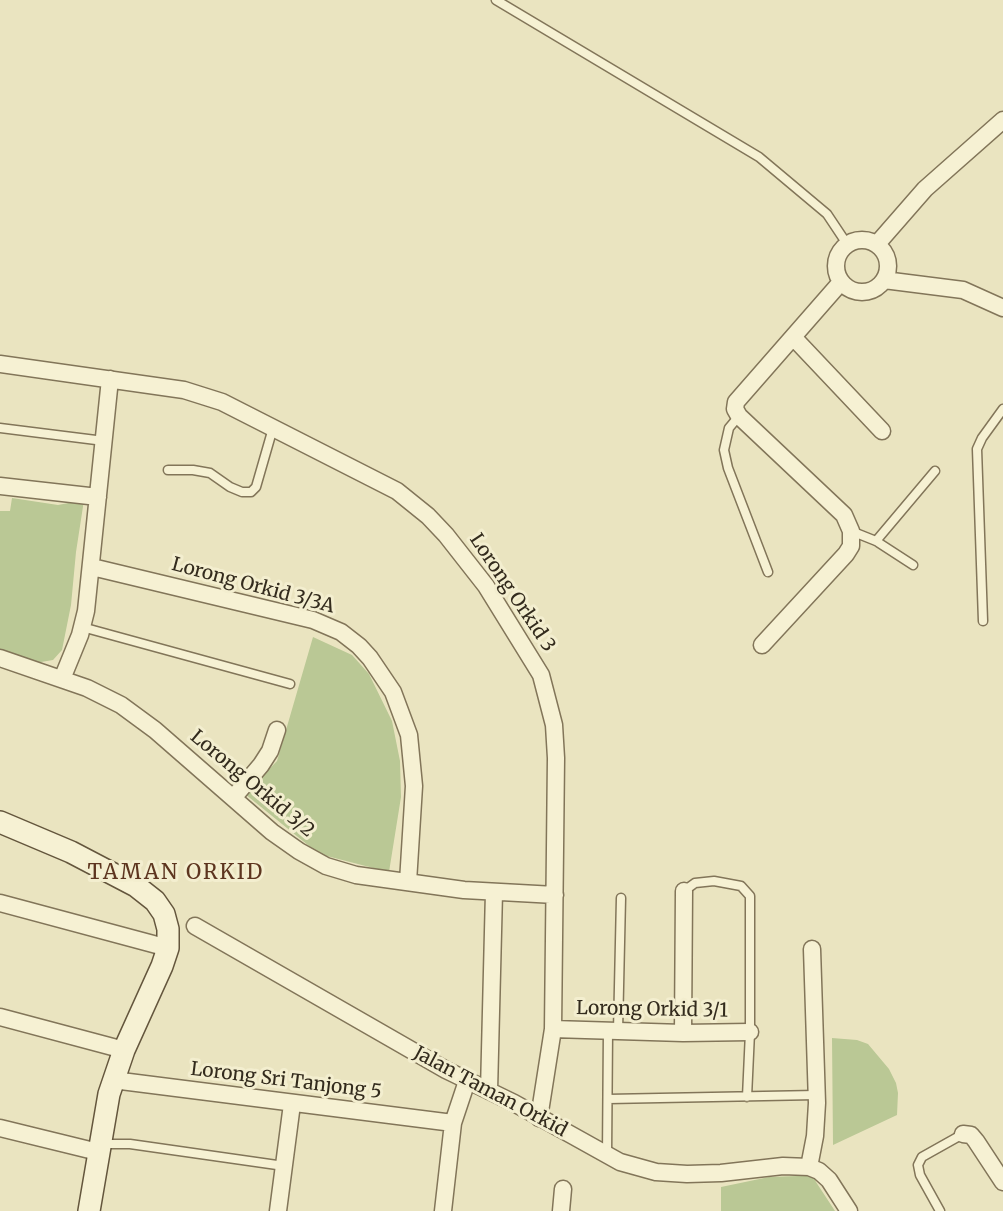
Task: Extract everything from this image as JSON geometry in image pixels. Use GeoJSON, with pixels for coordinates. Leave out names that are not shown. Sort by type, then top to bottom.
{"type":"FeatureCollection","features":[{"type":"Feature","properties":{"kind":"main road"},"geometry":{"type":"LineString","coordinates":[[0,822],[71,852],[136,886],[155,901],[164,914],[168,929],[168,948],[162,966],[113,1080],[89,1211]]}},
{"type":"Feature","properties":{"kind":"street"},"geometry":{"type":"LineString","coordinates":[[877,244],[925,189],[1003,120]]}},
{"type":"Feature","properties":{"kind":"street"},"geometry":{"type":"LineString","coordinates":[[863,239],[877,244],[884,252],[888,271],[879,286],[855,292],[841,282],[835,266],[841,250],[847,244],[863,239]]}},
{"type":"Feature","properties":{"kind":"street"},"geometry":{"type":"LineString","coordinates":[[884,280],[963,289],[1003,308]]}},
{"type":"Feature","properties":{"kind":"street"},"geometry":{"type":"LineString","coordinates":[[762,645],[846,554],[851,546],[851,531],[844,515],[739,416],[735,409],[739,396],[794,338],[841,282]]}},
{"type":"Feature","properties":{"kind":"street"},"geometry":{"type":"LineString","coordinates":[[794,338],[882,431]]}},
{"type":"Feature","properties":{"kind":"street","name":"Lorong Orkid 3"},"geometry":{"type":"LineString","coordinates":[[0,364],[197,393],[222,402],[397,491],[428,516],[464,556],[535,664],[544,685],[554,725],[553,1029],[539,1118]]}},
{"type":"Feature","properties":{"kind":"street"},"geometry":{"type":"LineString","coordinates":[[62,679],[82,627],[92,567],[110,379]]}},
{"type":"Feature","properties":{"kind":"street"},"geometry":{"type":"LineString","coordinates":[[0,486],[98,497]]}},
{"type":"Feature","properties":{"kind":"street","name":"Lorong Orkid 3/3A"},"geometry":{"type":"LineString","coordinates":[[92,567],[313,620],[341,632],[359,646],[393,692],[409,736],[414,786],[408,882]]}},
{"type":"Feature","properties":{"kind":"street","name":"Lorong Orkid 3/2"},"geometry":{"type":"LineString","coordinates":[[0,659],[62,679],[103,696],[137,715],[279,837],[313,859],[356,875],[494,892],[555,895]]}},
{"type":"Feature","properties":{"kind":"street"},"geometry":{"type":"LineString","coordinates":[[233,798],[261,765],[270,751],[277,730]]}},
{"type":"Feature","properties":{"kind":"street"},"geometry":{"type":"LineString","coordinates":[[683,1033],[684,891]]}},
{"type":"Feature","properties":{"kind":"street"},"geometry":{"type":"LineString","coordinates":[[489,1091],[494,892]]}},
{"type":"Feature","properties":{"kind":"street"},"geometry":{"type":"LineString","coordinates":[[0,903],[168,948]]}},
{"type":"Feature","properties":{"kind":"street","name":"Jalan Taman Orkid"},"geometry":{"type":"LineString","coordinates":[[195,926],[467,1081],[630,1166],[672,1174],[721,1173],[783,1166],[809,1167]]}},
{"type":"Feature","properties":{"kind":"street"},"geometry":{"type":"LineString","coordinates":[[812,948],[817,1096],[815,1136],[809,1167],[829,1180],[849,1211]]}},
{"type":"Feature","properties":{"kind":"street"},"geometry":{"type":"LineString","coordinates":[[0,1017],[124,1050]]}},
{"type":"Feature","properties":{"kind":"street","name":"Lorong Orkid 3/1"},"geometry":{"type":"LineString","coordinates":[[553,1029],[750,1032]]}},
{"type":"Feature","properties":{"kind":"street","name":"Lorong Sri Tanjong 5"},"geometry":{"type":"LineString","coordinates":[[113,1080],[453,1123]]}},
{"type":"Feature","properties":{"kind":"street"},"geometry":{"type":"LineString","coordinates":[[443,1211],[453,1123],[467,1081]]}},
{"type":"Feature","properties":{"kind":"street"},"geometry":{"type":"LineString","coordinates":[[278,1211],[292,1104]]}},
{"type":"Feature","properties":{"kind":"street"},"geometry":{"type":"LineString","coordinates":[[0,1128],[99,1149]]}},
{"type":"Feature","properties":{"kind":"street"},"geometry":{"type":"LineString","coordinates":[[964,1134],[971,1135],[976,1141],[1003,1182]]}},
{"type":"Feature","properties":{"kind":"street"},"geometry":{"type":"LineString","coordinates":[[561,1211],[563,1189]]}},
{"type":"Feature","properties":{"kind":"lane"},"geometry":{"type":"LineString","coordinates":[[496,0],[759,157],[827,214],[847,244]]}},
{"type":"Feature","properties":{"kind":"lane"},"geometry":{"type":"LineString","coordinates":[[983,621],[977,449],[1003,409]]}},
{"type":"Feature","properties":{"kind":"lane"},"geometry":{"type":"LineString","coordinates":[[739,416],[729,428],[724,450],[768,572]]}},
{"type":"Feature","properties":{"kind":"lane"},"geometry":{"type":"LineString","coordinates":[[0,428],[104,441]]}},
{"type":"Feature","properties":{"kind":"lane"},"geometry":{"type":"LineString","coordinates":[[168,470],[210,473],[230,487],[251,492],[256,487],[273,428]]}},
{"type":"Feature","properties":{"kind":"lane"},"geometry":{"type":"LineString","coordinates":[[876,541],[935,471]]}},
{"type":"Feature","properties":{"kind":"lane"},"geometry":{"type":"LineString","coordinates":[[851,531],[876,541],[913,565]]}},
{"type":"Feature","properties":{"kind":"lane"},"geometry":{"type":"LineString","coordinates":[[82,627],[289,684]]}},
{"type":"Feature","properties":{"kind":"lane"},"geometry":{"type":"LineString","coordinates":[[684,891],[695,883],[713,881],[741,886],[750,896],[747,1097]]}},
{"type":"Feature","properties":{"kind":"lane"},"geometry":{"type":"LineString","coordinates":[[607,1156],[621,898]]}},
{"type":"Feature","properties":{"kind":"lane"},"geometry":{"type":"LineString","coordinates":[[608,1099],[817,1096]]}},
{"type":"Feature","properties":{"kind":"lane"},"geometry":{"type":"LineString","coordinates":[[940,1211],[919,1175],[918,1165],[922,1157],[964,1134]]}},
{"type":"Feature","properties":{"kind":"lane"},"geometry":{"type":"LineString","coordinates":[[99,1149],[130,1144],[284,1166]]}},
{"type":"Feature","properties":{"kind":"green space"},"geometry":{"type":"Polygon","coordinates":[[[12,498],[58,505],[84,500],[71,605],[62,650],[53,660],[35,663],[0,651],[0,511],[10,511],[12,498]]]}},
{"type":"Feature","properties":{"kind":"green space"},"geometry":{"type":"Polygon","coordinates":[[[313,637],[352,655],[369,674],[392,721],[400,761],[401,797],[389,872],[319,854],[245,794],[277,761],[313,637]]]}},
{"type":"Feature","properties":{"kind":"green space"},"geometry":{"type":"Polygon","coordinates":[[[832,1038],[857,1040],[868,1044],[889,1069],[898,1093],[897,1115],[833,1145],[832,1038]]]}},
{"type":"Feature","properties":{"kind":"green space"},"geometry":{"type":"Polygon","coordinates":[[[809,1167],[835,1211],[721,1211],[721,1187],[769,1177],[797,1176],[809,1167]]]}},
{"type":"Feature","properties":{"kind":"district","name":"TAMAN ORKID"},"geometry":{"type":"Point","coordinates":[176,873]}}]}
